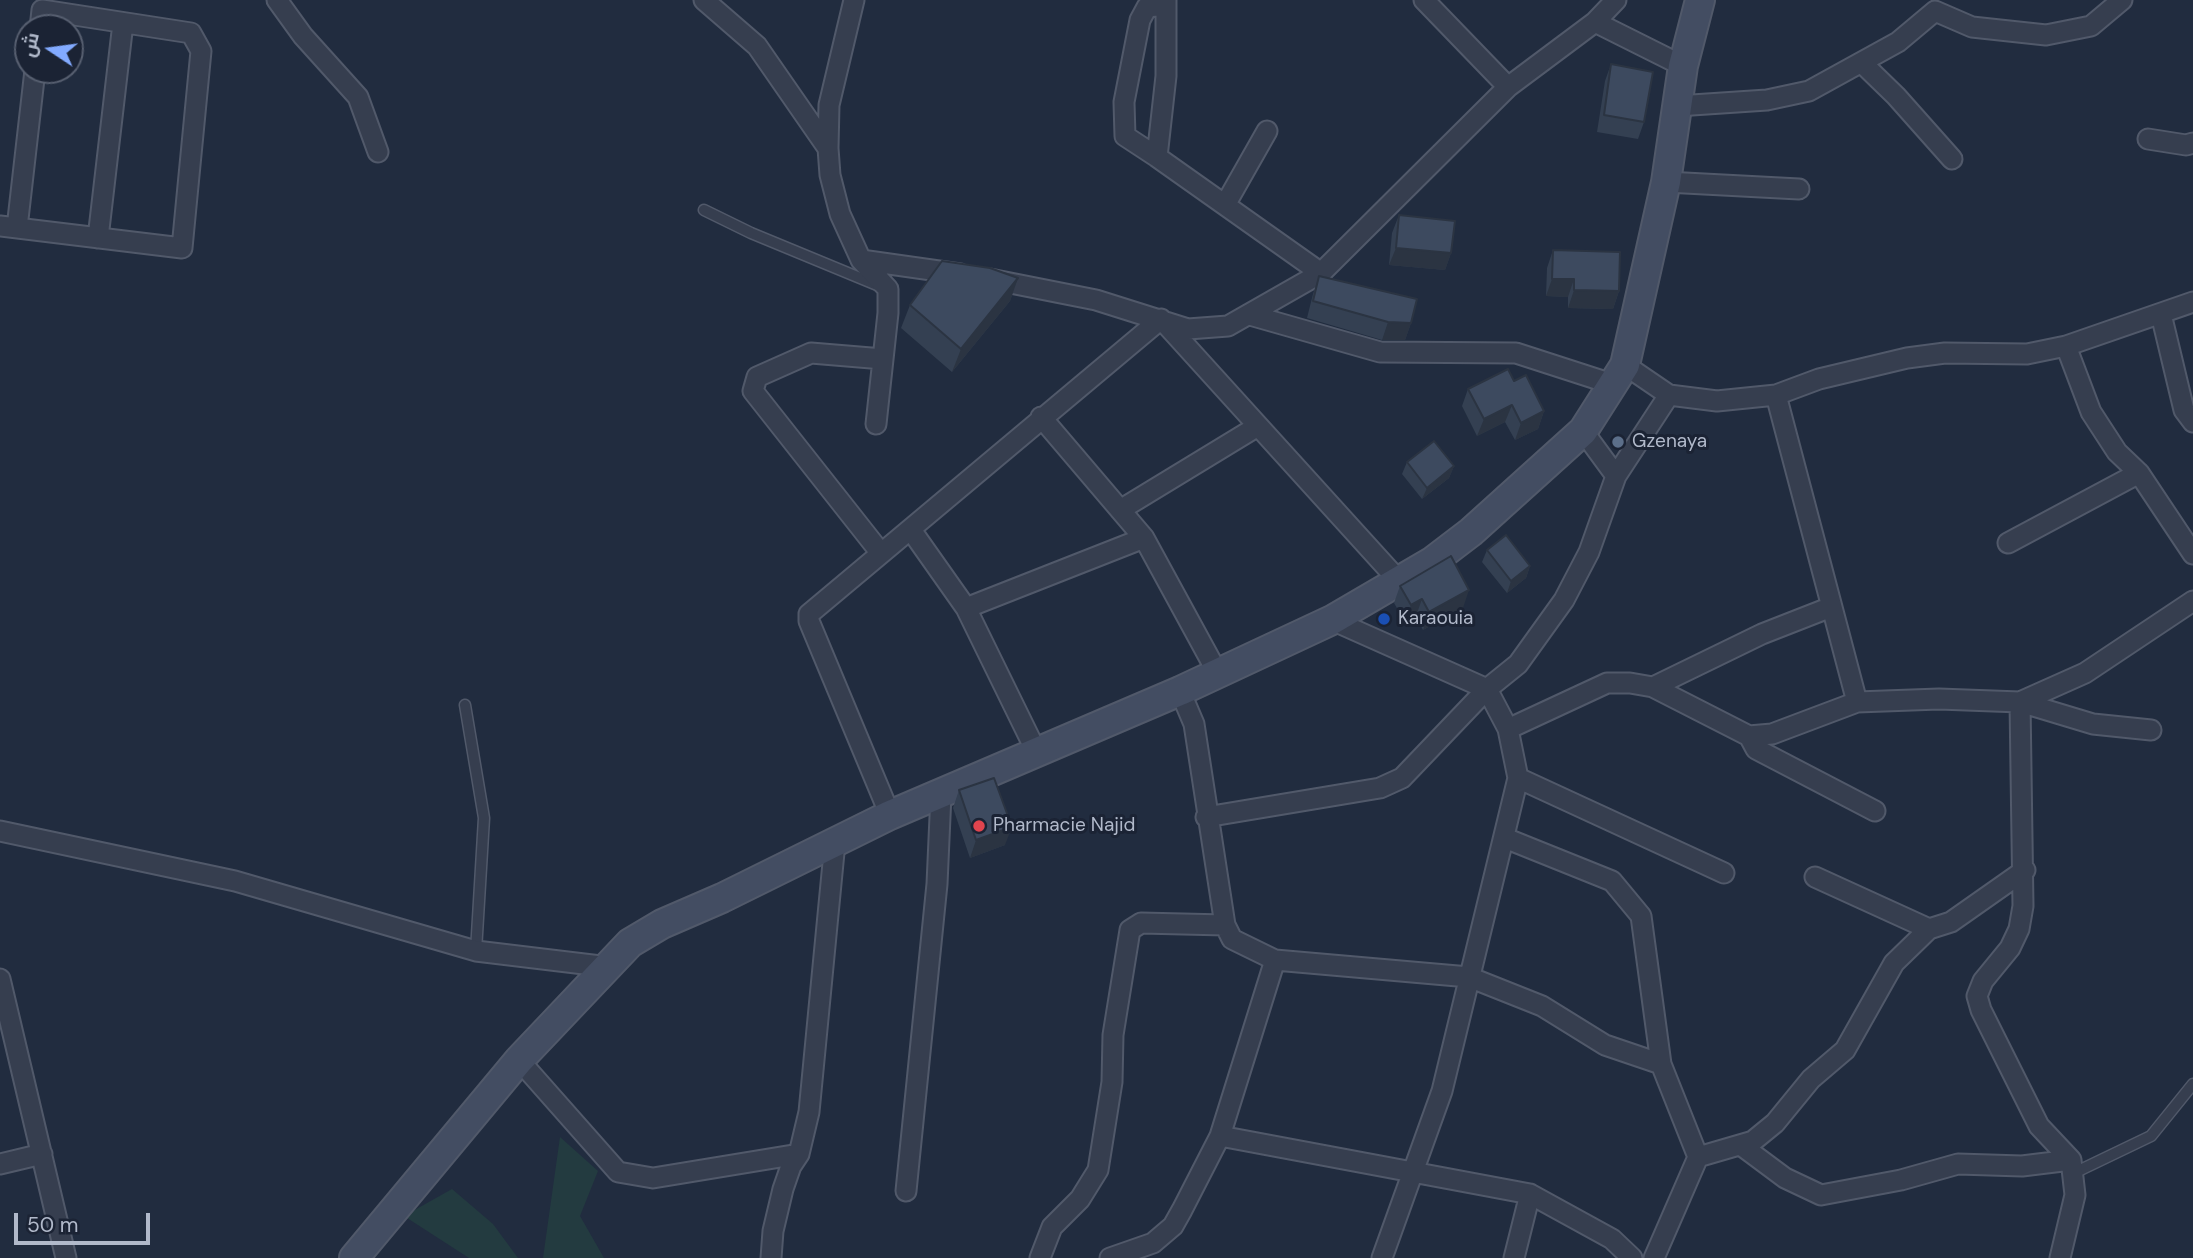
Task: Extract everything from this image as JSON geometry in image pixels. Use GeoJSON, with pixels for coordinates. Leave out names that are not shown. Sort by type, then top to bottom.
{"type":"FeatureCollection","features":[{"type":"Feature","properties":{"kind":"street"},"geometry":{"type":"LineString","coordinates":[[277,0],[303,36],[358,97],[378,152]]}},
{"type":"Feature","properties":{"kind":"street"},"geometry":{"type":"LineString","coordinates":[[704,0],[757,46],[828,148]]}},
{"type":"Feature","properties":{"kind":"street"},"geometry":{"type":"LineString","coordinates":[[853,0],[829,105],[828,148],[834,194],[861,260],[888,289],[876,424]]}},
{"type":"Feature","properties":{"kind":"street"},"geometry":{"type":"LineString","coordinates":[[1424,0],[1508,87]]}},
{"type":"Feature","properties":{"kind":"street"},"geometry":{"type":"LineString","coordinates":[[861,260],[1057,290],[1188,329],[1228,326],[1321,273],[1508,87],[1595,22],[1616,0]]}},
{"type":"Feature","properties":{"kind":"street"},"geometry":{"type":"LineString","coordinates":[[354,1258],[519,1060],[630,943],[662,924],[722,898],[890,815],[1180,691],[1332,620],[1433,561],[1471,532],[1583,431],[1620,375],[1666,182],[1683,66],[1700,0]]}},
{"type":"Feature","properties":{"kind":"street"},"geometry":{"type":"LineString","coordinates":[[1676,106],[1767,100],[1809,91],[1898,42],[1938,6],[1972,27],[2046,35],[2091,26],[2122,0]]}},
{"type":"Feature","properties":{"kind":"street"},"geometry":{"type":"LineString","coordinates":[[1157,157],[1166,76],[1166,2],[1147,7],[1140,20],[1124,102],[1125,135],[1321,273]]}},
{"type":"Feature","properties":{"kind":"street"},"geometry":{"type":"LineString","coordinates":[[42,14],[42,10],[67,14]]}},
{"type":"Feature","properties":{"kind":"street"},"geometry":{"type":"LineString","coordinates":[[33,84],[9,227],[181,248],[201,51],[191,33],[84,17]]}},
{"type":"Feature","properties":{"kind":"street"},"geometry":{"type":"LineString","coordinates":[[1595,22],[1683,66]]}},
{"type":"Feature","properties":{"kind":"street"},"geometry":{"type":"LineString","coordinates":[[98,238],[123,23]]}},
{"type":"Feature","properties":{"kind":"street"},"geometry":{"type":"LineString","coordinates":[[1862,63],[1896,96],[1952,159]]}},
{"type":"Feature","properties":{"kind":"street"},"geometry":{"type":"LineString","coordinates":[[1225,205],[1267,131]]}},
{"type":"Feature","properties":{"kind":"street"},"geometry":{"type":"LineString","coordinates":[[2148,139],[2186,145],[2193,143]]}},
{"type":"Feature","properties":{"kind":"street"},"geometry":{"type":"LineString","coordinates":[[1666,182],[1800,189]]}},
{"type":"Feature","properties":{"kind":"street"},"geometry":{"type":"LineString","coordinates":[[1251,315],[1388,353],[1516,353],[1620,375],[1669,395],[1717,401],[1776,395],[1819,379],[1907,358],[1945,353],[2027,354],[2066,346],[2193,303]]}},
{"type":"Feature","properties":{"kind":"street"},"geometry":{"type":"LineString","coordinates":[[2161,314],[2184,410],[2193,422]]}},
{"type":"Feature","properties":{"kind":"street"},"geometry":{"type":"LineString","coordinates":[[890,815],[808,621],[814,608],[880,552],[911,530],[1041,417],[1161,319]]}},
{"type":"Feature","properties":{"kind":"street"},"geometry":{"type":"LineString","coordinates":[[1161,319],[1399,582]]}},
{"type":"Feature","properties":{"kind":"street"},"geometry":{"type":"LineString","coordinates":[[2066,346],[2091,412],[2117,452],[2139,473],[2193,554]]}},
{"type":"Feature","properties":{"kind":"street"},"geometry":{"type":"LineString","coordinates":[[880,552],[753,391],[757,377],[811,353],[883,359]]}},
{"type":"Feature","properties":{"kind":"street"},"geometry":{"type":"LineString","coordinates":[[1206,817],[1380,788],[1402,778],[1487,689],[1518,664],[1564,600],[1589,552],[1616,476],[1669,395]]}},
{"type":"Feature","properties":{"kind":"street"},"geometry":{"type":"LineString","coordinates":[[1776,395],[1857,702]]}},
{"type":"Feature","properties":{"kind":"street"},"geometry":{"type":"LineString","coordinates":[[1041,417],[1144,538],[1217,672]]}},
{"type":"Feature","properties":{"kind":"street"},"geometry":{"type":"LineString","coordinates":[[1119,510],[1258,426]]}},
{"type":"Feature","properties":{"kind":"street"},"geometry":{"type":"LineString","coordinates":[[1583,431],[1616,476]]}},
{"type":"Feature","properties":{"kind":"street"},"geometry":{"type":"LineString","coordinates":[[2008,543],[2139,473]]}},
{"type":"Feature","properties":{"kind":"street"},"geometry":{"type":"LineString","coordinates":[[911,530],[966,608],[1037,753]]}},
{"type":"Feature","properties":{"kind":"street"},"geometry":{"type":"LineString","coordinates":[[966,608],[1144,538]]}},
{"type":"Feature","properties":{"kind":"street"},"geometry":{"type":"LineString","coordinates":[[2020,702],[2085,673],[2193,601]]}},
{"type":"Feature","properties":{"kind":"street"},"geometry":{"type":"LineString","coordinates":[[1653,687],[1762,634],[1831,607]]}},
{"type":"Feature","properties":{"kind":"street"},"geometry":{"type":"LineString","coordinates":[[1332,620],[1487,689],[1508,729],[1518,778],[1442,1091],[1382,1258]]}},
{"type":"Feature","properties":{"kind":"street"},"geometry":{"type":"LineString","coordinates":[[1508,729],[1607,683],[1630,683],[1653,687],[1749,736],[1772,734],[1857,702],[1938,699],[2020,702],[2093,724],[2151,730]]}},
{"type":"Feature","properties":{"kind":"street"},"geometry":{"type":"LineString","coordinates":[[1180,691],[1194,724],[1206,817],[1225,925],[1232,939],[1275,960],[1469,977],[1542,1006],[1605,1045],[1661,1064]]}},
{"type":"Feature","properties":{"kind":"street"},"geometry":{"type":"LineString","coordinates":[[2020,702],[2025,870],[2019,929],[2010,948],[1983,981],[1977,996],[1981,1010],[2039,1126],[2072,1166],[2075,1195],[2060,1258]]}},
{"type":"Feature","properties":{"kind":"street"},"geometry":{"type":"LineString","coordinates":[[1749,736],[1756,749],[1875,811]]}},
{"type":"Feature","properties":{"kind":"street"},"geometry":{"type":"LineString","coordinates":[[1518,778],[1724,873]]}},
{"type":"Feature","properties":{"kind":"street"},"geometry":{"type":"LineString","coordinates":[[906,1191],[937,884],[942,794]]}},
{"type":"Feature","properties":{"kind":"street"},"geometry":{"type":"LineString","coordinates":[[0,831],[235,881],[476,951],[609,967]]}},
{"type":"Feature","properties":{"kind":"street"},"geometry":{"type":"LineString","coordinates":[[1505,838],[1612,881],[1642,916],[1661,1064],[1698,1157],[1654,1258]]}},
{"type":"Feature","properties":{"kind":"street"},"geometry":{"type":"LineString","coordinates":[[771,1258],[773,1231],[783,1189],[791,1166],[799,1154],[809,1112],[835,842]]}},
{"type":"Feature","properties":{"kind":"street"},"geometry":{"type":"LineString","coordinates":[[1698,1157],[1754,1141],[1775,1123],[1811,1079],[1845,1050],[1894,963],[1929,929],[1951,922],[2025,870]]}},
{"type":"Feature","properties":{"kind":"street"},"geometry":{"type":"LineString","coordinates":[[1815,877],[1929,929]]}},
{"type":"Feature","properties":{"kind":"street"},"geometry":{"type":"LineString","coordinates":[[1040,1258],[1052,1227],[1080,1199],[1098,1170],[1112,1082],[1113,1035],[1130,930],[1141,923],[1225,925]]}},
{"type":"Feature","properties":{"kind":"street"},"geometry":{"type":"LineString","coordinates":[[1110,1258],[1153,1243],[1164,1235],[1182,1210],[1220,1136],[1275,960]]}},
{"type":"Feature","properties":{"kind":"street"},"geometry":{"type":"LineString","coordinates":[[0,979],[66,1258]]}},
{"type":"Feature","properties":{"kind":"street"},"geometry":{"type":"LineString","coordinates":[[519,1060],[618,1172],[653,1178],[799,1154]]}},
{"type":"Feature","properties":{"kind":"street"},"geometry":{"type":"LineString","coordinates":[[1220,1136],[1530,1194],[1612,1239],[1632,1258]]}},
{"type":"Feature","properties":{"kind":"street"},"geometry":{"type":"LineString","coordinates":[[1742,1146],[1785,1178],[1821,1195],[1901,1180],[1958,1164],[2072,1166]]}},
{"type":"Feature","properties":{"kind":"street"},"geometry":{"type":"LineString","coordinates":[[0,1164],[42,1154]]}},
{"type":"Feature","properties":{"kind":"street"},"geometry":{"type":"LineString","coordinates":[[1514,1258],[1530,1194]]}},
{"type":"Feature","properties":{"kind":"lane"},"geometry":{"type":"LineString","coordinates":[[704,210],[751,233],[888,289]]}},
{"type":"Feature","properties":{"kind":"lane"},"geometry":{"type":"LineString","coordinates":[[465,705],[484,818],[476,951]]}},
{"type":"Feature","properties":{"kind":"lane"},"geometry":{"type":"LineString","coordinates":[[2072,1166],[2151,1136],[2193,1084]]}},
{"type":"Feature","properties":{"kind":"green space"},"geometry":{"type":"Polygon","coordinates":[[[560,1137],[598,1171],[580,1216],[604,1258],[543,1258],[560,1137]]]}},
{"type":"Feature","properties":{"kind":"green space"},"geometry":{"type":"Polygon","coordinates":[[[452,1189],[493,1224],[518,1258],[469,1258],[404,1216],[452,1189]]]}},
{"type":"Feature","properties":{"kind":"building"},"geometry":{"type":"Polygon","coordinates":[[[1611,64],[1653,72],[1644,122],[1604,115],[1611,64]]]}},
{"type":"Feature","properties":{"kind":"building"},"geometry":{"type":"Polygon","coordinates":[[[1399,215],[1455,221],[1451,253],[1396,248],[1399,215]]]}},
{"type":"Feature","properties":{"kind":"building"},"geometry":{"type":"Polygon","coordinates":[[[1553,250],[1620,252],[1619,291],[1574,290],[1574,279],[1552,279],[1553,250]]]}},
{"type":"Feature","properties":{"kind":"building"},"geometry":{"type":"Polygon","coordinates":[[[942,261],[990,268],[1018,278],[961,349],[910,305],[942,261]]]}},
{"type":"Feature","properties":{"kind":"building"},"geometry":{"type":"Polygon","coordinates":[[[1319,276],[1417,299],[1411,323],[1388,322],[1313,301],[1319,276]]]}},
{"type":"Feature","properties":{"kind":"building"},"geometry":{"type":"Polygon","coordinates":[[[1508,369],[1514,381],[1526,375],[1544,411],[1521,423],[1512,405],[1484,419],[1468,389],[1508,369]]]}},
{"type":"Feature","properties":{"kind":"building"},"geometry":{"type":"Polygon","coordinates":[[[1434,441],[1454,466],[1427,488],[1407,462],[1434,441]]]}},
{"type":"Feature","properties":{"kind":"building"},"geometry":{"type":"Polygon","coordinates":[[[1506,535],[1530,566],[1511,581],[1487,550],[1506,535]]]}},
{"type":"Feature","properties":{"kind":"building"},"geometry":{"type":"Polygon","coordinates":[[[1451,556],[1469,590],[1429,612],[1422,599],[1411,605],[1400,586],[1451,556]]]}},
{"type":"Feature","properties":{"kind":"building"},"geometry":{"type":"Polygon","coordinates":[[[994,778],[1012,827],[976,840],[959,790],[994,778]]]}},
{"type":"Feature","properties":{"kind":"place","name":"Gzenaya"},"geometry":{"type":"Point","coordinates":[1618,442]}},
{"type":"Feature","properties":{"kind":"place","name":"Karaouia"},"geometry":{"type":"Point","coordinates":[1384,619]}},
{"type":"Feature","properties":{"kind":"place","name":"Pharmacie Najid"},"geometry":{"type":"Point","coordinates":[979,826]}}]}
